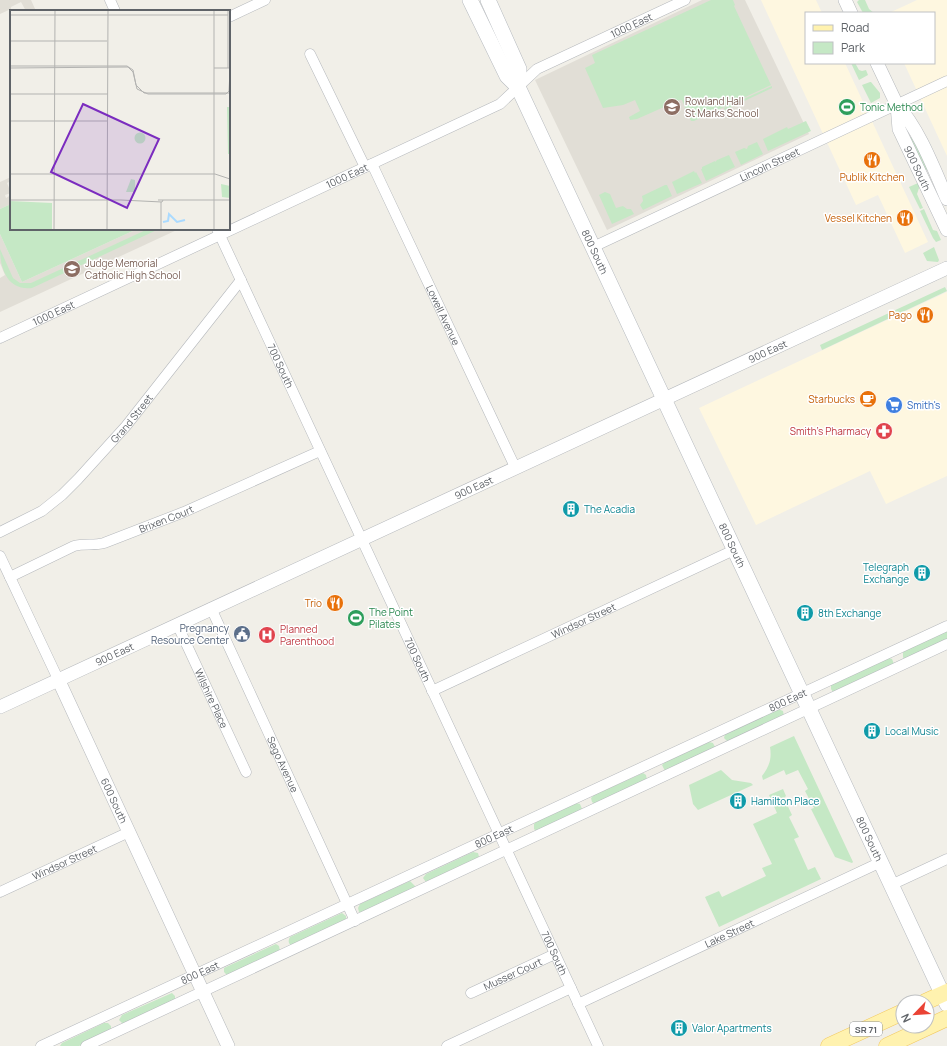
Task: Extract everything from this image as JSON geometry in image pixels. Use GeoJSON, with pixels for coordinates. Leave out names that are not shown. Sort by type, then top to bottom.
{"type":"FeatureCollection","features":[{"type":"Feature","properties":{"kind":"main road","name":"800 South"},"geometry":{"type":"LineString","coordinates":[[470,0],[507,76],[518,87],[891,885],[945,997]]}},
{"type":"Feature","properties":{"kind":"main road","name":"800 South"},"geometry":{"type":"LineString","coordinates":[[488,0],[519,69],[518,87]]}},
{"type":"Feature","properties":{"kind":"main road"},"geometry":{"type":"LineString","coordinates":[[935,1000],[945,997]]}},
{"type":"Feature","properties":{"kind":"main road","name":"SR 71"},"geometry":{"type":"LineString","coordinates":[[829,1046],[895,1016]]}},
{"type":"Feature","properties":{"kind":"main road","name":"SR 71"},"geometry":{"type":"LineString","coordinates":[[887,1046],[947,1018]]}},
{"type":"Feature","properties":{"kind":"street"},"geometry":{"type":"LineString","coordinates":[[110,0],[115,10]]}},
{"type":"Feature","properties":{"kind":"street"},"geometry":{"type":"LineString","coordinates":[[230,17],[265,0]]}},
{"type":"Feature","properties":{"kind":"street","name":"1000 East"},"geometry":{"type":"LineString","coordinates":[[230,227],[500,104],[537,69],[685,0]]}},
{"type":"Feature","properties":{"kind":"street"},"geometry":{"type":"LineString","coordinates":[[845,0],[851,12]]}},
{"type":"Feature","properties":{"kind":"street","name":"Lowell Avenue"},"geometry":{"type":"LineString","coordinates":[[310,54],[368,165],[515,467]]}},
{"type":"Feature","properties":{"kind":"street","name":"900 South"},"geometry":{"type":"LineString","coordinates":[[877,64],[897,105],[913,126],[947,199]]}},
{"type":"Feature","properties":{"kind":"street","name":"Lincoln Street"},"geometry":{"type":"LineString","coordinates":[[593,247],[947,81]]}},
{"type":"Feature","properties":{"kind":"street","name":"900 South"},"geometry":{"type":"LineString","coordinates":[[897,105],[900,129],[947,230]]}},
{"type":"Feature","properties":{"kind":"street","name":"1000 East"},"geometry":{"type":"LineString","coordinates":[[0,338],[218,232]]}},
{"type":"Feature","properties":{"kind":"street","name":"700 South"},"geometry":{"type":"LineString","coordinates":[[218,232],[598,1046]]}},
{"type":"Feature","properties":{"kind":"street","name":"900 East"},"geometry":{"type":"LineString","coordinates":[[0,707],[361,538],[947,268]]}},
{"type":"Feature","properties":{"kind":"street","name":"Grand Street"},"geometry":{"type":"LineString","coordinates":[[0,532],[42,512],[78,479],[126,426],[241,280]]}},
{"type":"Feature","properties":{"kind":"street","name":"Brixen Court"},"geometry":{"type":"LineString","coordinates":[[10,577],[79,544],[97,545],[104,543],[184,512],[320,451]]}},
{"type":"Feature","properties":{"kind":"street","name":"Windsor Street"},"geometry":{"type":"LineString","coordinates":[[432,691],[734,550]]}},
{"type":"Feature","properties":{"kind":"street","name":"600 South"},"geometry":{"type":"LineString","coordinates":[[0,556],[228,1046]]}},
{"type":"Feature","properties":{"kind":"street","name":"Sego Avenue"},"geometry":{"type":"LineString","coordinates":[[211,608],[355,920]]}},
{"type":"Feature","properties":{"kind":"street","name":"Wilshire Place"},"geometry":{"type":"LineString","coordinates":[[177,624],[246,772]]}},
{"type":"Feature","properties":{"kind":"street","name":"800 East"},"geometry":{"type":"LineString","coordinates":[[47,1045],[947,626]]}},
{"type":"Feature","properties":{"kind":"street","name":"800 East"},"geometry":{"type":"LineString","coordinates":[[86,1046],[947,644]]}},
{"type":"Feature","properties":{"kind":"street"},"geometry":{"type":"LineString","coordinates":[[893,651],[900,666]]}},
{"type":"Feature","properties":{"kind":"street"},"geometry":{"type":"LineString","coordinates":[[712,735],[719,751]]}},
{"type":"Feature","properties":{"kind":"street"},"geometry":{"type":"LineString","coordinates":[[649,764],[656,780]]}},
{"type":"Feature","properties":{"kind":"street"},"geometry":{"type":"LineString","coordinates":[[582,796],[589,811]]}},
{"type":"Feature","properties":{"kind":"street","name":"Windsor Street"},"geometry":{"type":"LineString","coordinates":[[0,892],[129,832]]}},
{"type":"Feature","properties":{"kind":"street"},"geometry":{"type":"LineString","coordinates":[[891,885],[947,859]]}},
{"type":"Feature","properties":{"kind":"street","name":"Lake Street"},"geometry":{"type":"LineString","coordinates":[[578,1004],[881,862]]}},
{"type":"Feature","properties":{"kind":"street"},"geometry":{"type":"LineString","coordinates":[[414,874],[421,890]]}},
{"type":"Feature","properties":{"kind":"street"},"geometry":{"type":"LineString","coordinates":[[280,936],[288,952]]}},
{"type":"Feature","properties":{"kind":"street","name":"Musser Court"},"geometry":{"type":"LineString","coordinates":[[471,993],[555,954]]}},
{"type":"Feature","properties":{"kind":"street"},"geometry":{"type":"LineString","coordinates":[[447,1046],[570,988]]}},
{"type":"Feature","properties":{"kind":"street"},"geometry":{"type":"LineString","coordinates":[[110,1015],[118,1031]]}},
{"type":"Feature","properties":{"kind":"shaded area"},"geometry":{"type":"Polygon","coordinates":[[[0,0],[31,0],[36,10],[25,10],[21,2],[0,14],[0,0]]]}},
{"type":"Feature","properties":{"kind":"shaded area","name":"Rowland Hall St Marks School"},"geometry":{"type":"Polygon","coordinates":[[[702,0],[745,0],[809,134],[607,230],[535,80],[702,0]]]}},
{"type":"Feature","properties":{"kind":"shaded area"},"geometry":{"type":"Polygon","coordinates":[[[761,0],[816,0],[822,12],[805,12],[805,64],[845,64],[928,242],[905,253],[878,195],[856,205],[761,0]]]}},
{"type":"Feature","properties":{"kind":"shaded area"},"geometry":{"type":"Polygon","coordinates":[[[917,0],[947,0],[947,156],[904,64],[935,64],[935,12],[891,12],[917,0]]]}},
{"type":"Feature","properties":{"kind":"shaded area"},"geometry":{"type":"Polygon","coordinates":[[[10,177],[10,182],[7,183],[10,193],[5,195],[6,198],[10,196],[10,204],[0,209],[0,182],[10,177]]]}},
{"type":"Feature","properties":{"kind":"shaded area","name":"Judge Memorial Catholic High School"},"geometry":{"type":"Polygon","coordinates":[[[135,230],[177,230],[0,312],[0,278],[5,275],[0,263],[0,234],[22,282],[135,230]]]}},
{"type":"Feature","properties":{"kind":"shaded area"},"geometry":{"type":"Polygon","coordinates":[[[947,292],[947,476],[886,504],[870,471],[756,525],[699,408],[947,292]]]}},
{"type":"Feature","properties":{"kind":"green space"},"geometry":{"type":"Polygon","coordinates":[[[711,0],[733,0],[734,6],[771,85],[694,121],[691,121],[682,100],[637,119],[630,120],[629,117],[640,111],[635,100],[623,105],[603,108],[585,68],[595,63],[592,55],[711,0]]]}},
{"type":"Feature","properties":{"kind":"green space"},"geometry":{"type":"Polygon","coordinates":[[[859,0],[865,0],[869,9],[873,12],[862,12],[857,2],[859,0]]]}},
{"type":"Feature","properties":{"kind":"green space"},"geometry":{"type":"Polygon","coordinates":[[[851,64],[856,64],[859,70],[866,70],[868,75],[859,80],[851,64]]]}},
{"type":"Feature","properties":{"kind":"green space"},"geometry":{"type":"Polygon","coordinates":[[[870,82],[880,93],[880,98],[871,103],[862,85],[870,82]]]}},
{"type":"Feature","properties":{"kind":"green space"},"geometry":{"type":"Polygon","coordinates":[[[772,86],[772,88],[725,110],[724,108],[772,86]]]}},
{"type":"Feature","properties":{"kind":"green space"},"geometry":{"type":"Polygon","coordinates":[[[806,121],[811,131],[768,151],[763,139],[787,127],[788,129],[806,121]]]}},
{"type":"Feature","properties":{"kind":"green space"},"geometry":{"type":"Polygon","coordinates":[[[911,137],[917,144],[928,170],[925,170],[910,138],[911,137]]]}},
{"type":"Feature","properties":{"kind":"green space"},"geometry":{"type":"Polygon","coordinates":[[[757,142],[763,154],[741,165],[735,152],[744,148],[747,149],[748,146],[757,142]]]}},
{"type":"Feature","properties":{"kind":"green space"},"geometry":{"type":"Polygon","coordinates":[[[729,155],[735,167],[706,181],[701,169],[702,167],[729,155]]]}},
{"type":"Feature","properties":{"kind":"green space"},"geometry":{"type":"Polygon","coordinates":[[[694,171],[702,183],[677,194],[672,182],[694,171]]]}},
{"type":"Feature","properties":{"kind":"green space"},"geometry":{"type":"Polygon","coordinates":[[[918,183],[920,185],[917,194],[923,208],[920,209],[909,187],[918,183]]]}},
{"type":"Feature","properties":{"kind":"green space"},"geometry":{"type":"Polygon","coordinates":[[[667,185],[672,196],[643,210],[640,205],[643,201],[642,196],[667,185]]]}},
{"type":"Feature","properties":{"kind":"green space"},"geometry":{"type":"Polygon","coordinates":[[[605,192],[610,194],[616,208],[623,206],[627,209],[631,209],[634,214],[612,224],[599,195],[605,192]]]}},
{"type":"Feature","properties":{"kind":"green space"},"geometry":{"type":"Polygon","coordinates":[[[10,204],[10,230],[135,230],[22,282],[0,234],[0,209],[10,204]]]}},
{"type":"Feature","properties":{"kind":"green space"},"geometry":{"type":"Polygon","coordinates":[[[924,209],[933,230],[937,231],[941,240],[936,242],[933,238],[920,211],[924,209]]]}},
{"type":"Feature","properties":{"kind":"green space"},"geometry":{"type":"Polygon","coordinates":[[[146,230],[157,230],[32,288],[17,286],[11,282],[4,271],[0,257],[0,249],[13,278],[20,283],[31,283],[146,230]]]}},
{"type":"Feature","properties":{"kind":"green space"},"geometry":{"type":"Polygon","coordinates":[[[934,247],[939,260],[938,262],[927,261],[923,253],[934,247]]]}},
{"type":"Feature","properties":{"kind":"green space"},"geometry":{"type":"Polygon","coordinates":[[[945,287],[947,291],[822,350],[820,345],[945,287]]]}},
{"type":"Feature","properties":{"kind":"green space"},"geometry":{"type":"Polygon","coordinates":[[[947,630],[947,641],[904,659],[903,651],[947,630]]]}},
{"type":"Feature","properties":{"kind":"green space"},"geometry":{"type":"Polygon","coordinates":[[[889,658],[892,659],[894,664],[833,692],[831,689],[831,685],[833,683],[889,658]]]}},
{"type":"Feature","properties":{"kind":"green space"},"geometry":{"type":"Polygon","coordinates":[[[778,709],[783,711],[784,716],[728,742],[724,738],[725,734],[778,709]]]}},
{"type":"Feature","properties":{"kind":"green space"},"geometry":{"type":"Polygon","coordinates":[[[794,736],[853,862],[852,863],[835,857],[811,809],[814,808],[805,791],[808,789],[798,770],[786,775],[784,770],[763,780],[762,776],[770,759],[770,747],[794,736]]]}},
{"type":"Feature","properties":{"kind":"green space"},"geometry":{"type":"Polygon","coordinates":[[[709,742],[713,743],[715,747],[665,771],[662,765],[665,762],[709,742]]]}},
{"type":"Feature","properties":{"kind":"green space"},"geometry":{"type":"Polygon","coordinates":[[[721,770],[732,780],[751,783],[753,785],[698,810],[693,804],[689,785],[721,770]]]}},
{"type":"Feature","properties":{"kind":"green space"},"geometry":{"type":"Polygon","coordinates":[[[643,773],[646,775],[647,780],[595,804],[592,802],[591,798],[594,795],[643,773]]]}},
{"type":"Feature","properties":{"kind":"green space"},"geometry":{"type":"Polygon","coordinates":[[[783,789],[786,796],[784,798],[792,815],[789,817],[799,837],[794,839],[808,870],[815,867],[821,879],[719,927],[705,897],[719,891],[722,897],[766,876],[762,868],[772,864],[753,824],[777,813],[769,795],[783,789]]]}},
{"type":"Feature","properties":{"kind":"green space"},"geometry":{"type":"Polygon","coordinates":[[[576,803],[580,804],[582,809],[536,831],[534,829],[534,824],[536,822],[576,803]]]}},
{"type":"Feature","properties":{"kind":"green space"},"geometry":{"type":"Polygon","coordinates":[[[473,852],[478,853],[479,857],[426,882],[423,878],[426,874],[473,852]]]}},
{"type":"Feature","properties":{"kind":"green space"},"geometry":{"type":"Polygon","coordinates":[[[410,881],[415,886],[414,889],[363,913],[359,912],[358,908],[360,904],[410,881]]]}},
{"type":"Feature","properties":{"kind":"green space"},"geometry":{"type":"Polygon","coordinates":[[[342,913],[346,916],[346,920],[292,946],[289,943],[290,937],[342,913]]]}},
{"type":"Feature","properties":{"kind":"green space"},"geometry":{"type":"Polygon","coordinates":[[[276,944],[279,946],[280,951],[227,975],[224,972],[224,968],[276,944]]]}},
{"type":"Feature","properties":{"kind":"green space"},"geometry":{"type":"Polygon","coordinates":[[[172,993],[175,996],[175,1000],[123,1024],[119,1020],[122,1015],[172,993]]]}},
{"type":"Feature","properties":{"kind":"green space"},"geometry":{"type":"Polygon","coordinates":[[[104,1023],[108,1023],[111,1026],[109,1032],[79,1046],[60,1046],[62,1043],[104,1023]]]}},
{"type":"Feature","properties":{"kind":"place","name":"Rowland Hall St Marks School"},"geometry":{"type":"Point","coordinates":[672,107]}},
{"type":"Feature","properties":{"kind":"place","name":"Tonic Method"},"geometry":{"type":"Point","coordinates":[847,107]}},
{"type":"Feature","properties":{"kind":"place","name":"Publik Kitchen"},"geometry":{"type":"Point","coordinates":[872,160]}},
{"type":"Feature","properties":{"kind":"place","name":"Vessel Kitchen"},"geometry":{"type":"Point","coordinates":[905,218]}},
{"type":"Feature","properties":{"kind":"place","name":"Judge Memorial Catholic High School"},"geometry":{"type":"Point","coordinates":[72,269]}},
{"type":"Feature","properties":{"kind":"place","name":"Pago"},"geometry":{"type":"Point","coordinates":[925,315]}},
{"type":"Feature","properties":{"kind":"place","name":"Starbucks"},"geometry":{"type":"Point","coordinates":[868,399]}},
{"type":"Feature","properties":{"kind":"place","name":"Smith's"},"geometry":{"type":"Point","coordinates":[894,405]}},
{"type":"Feature","properties":{"kind":"place","name":"Smith's Pharmacy"},"geometry":{"type":"Point","coordinates":[884,431]}},
{"type":"Feature","properties":{"kind":"place","name":"The Acadia"},"geometry":{"type":"Point","coordinates":[571,509]}},
{"type":"Feature","properties":{"kind":"place","name":"Telegraph Exchange"},"geometry":{"type":"Point","coordinates":[922,573]}},
{"type":"Feature","properties":{"kind":"place","name":"Trio"},"geometry":{"type":"Point","coordinates":[335,603]}},
{"type":"Feature","properties":{"kind":"place","name":"8th Exchange"},"geometry":{"type":"Point","coordinates":[805,613]}},
{"type":"Feature","properties":{"kind":"place","name":"The Point Pilates"},"geometry":{"type":"Point","coordinates":[356,618]}},
{"type":"Feature","properties":{"kind":"place","name":"Pregnancy Resource Center"},"geometry":{"type":"Point","coordinates":[242,634]}},
{"type":"Feature","properties":{"kind":"place","name":"Planned Parenthood"},"geometry":{"type":"Point","coordinates":[267,635]}},
{"type":"Feature","properties":{"kind":"place","name":"Local Music"},"geometry":{"type":"Point","coordinates":[872,731]}},
{"type":"Feature","properties":{"kind":"place","name":"Hamilton Place"},"geometry":{"type":"Point","coordinates":[738,801]}},
{"type":"Feature","properties":{"kind":"place","name":"Valor Apartments"},"geometry":{"type":"Point","coordinates":[679,1028]}}]}
